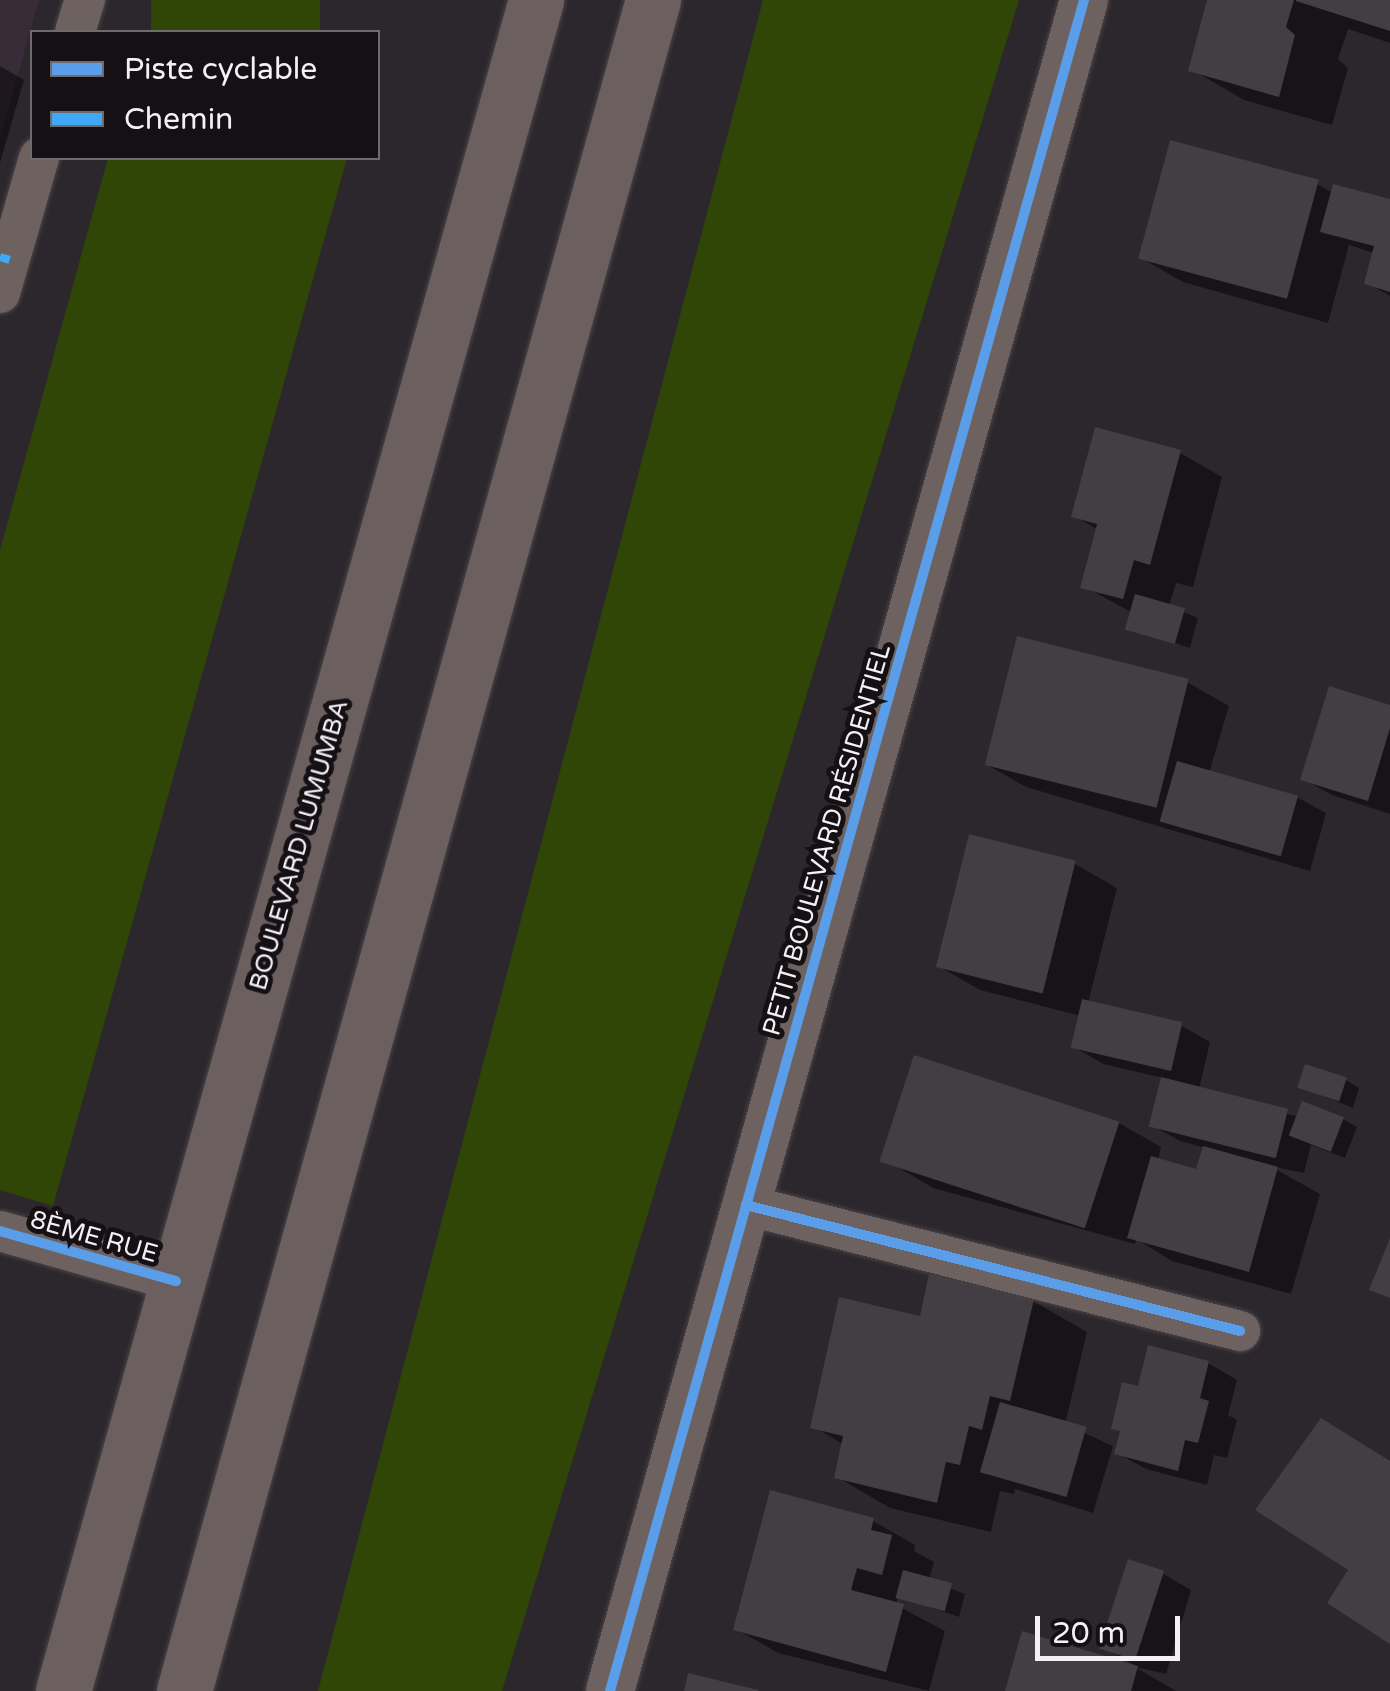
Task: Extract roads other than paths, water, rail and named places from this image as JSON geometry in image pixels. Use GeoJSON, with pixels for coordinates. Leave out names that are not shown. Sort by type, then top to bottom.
{"type":"FeatureCollection","features":[{"type":"Feature","properties":{"kind":"highway","name":"BOULEVARD LUMUMBA"},"geometry":{"type":"LineString","coordinates":[[63,1691],[536,0]]}},
{"type":"Feature","properties":{"kind":"highway"},"geometry":{"type":"LineString","coordinates":[[184,1691],[653,0]]}},
{"type":"Feature","properties":{"kind":"street"},"geometry":{"type":"LineString","coordinates":[[76,30],[84,0]]}},
{"type":"Feature","properties":{"kind":"street","name":"PETIT BOULEVARD RÉSIDENTIEL"},"geometry":{"type":"LineString","coordinates":[[610,1691],[1084,0]]}},
{"type":"Feature","properties":{"kind":"street"},"geometry":{"type":"LineString","coordinates":[[0,293],[38,160]]}},
{"type":"Feature","properties":{"kind":"street"},"geometry":{"type":"LineString","coordinates":[[746,1206],[1240,1331]]}},
{"type":"Feature","properties":{"kind":"street","name":"8ÈME RUE"},"geometry":{"type":"LineString","coordinates":[[0,1231],[176,1281]]}}]}
